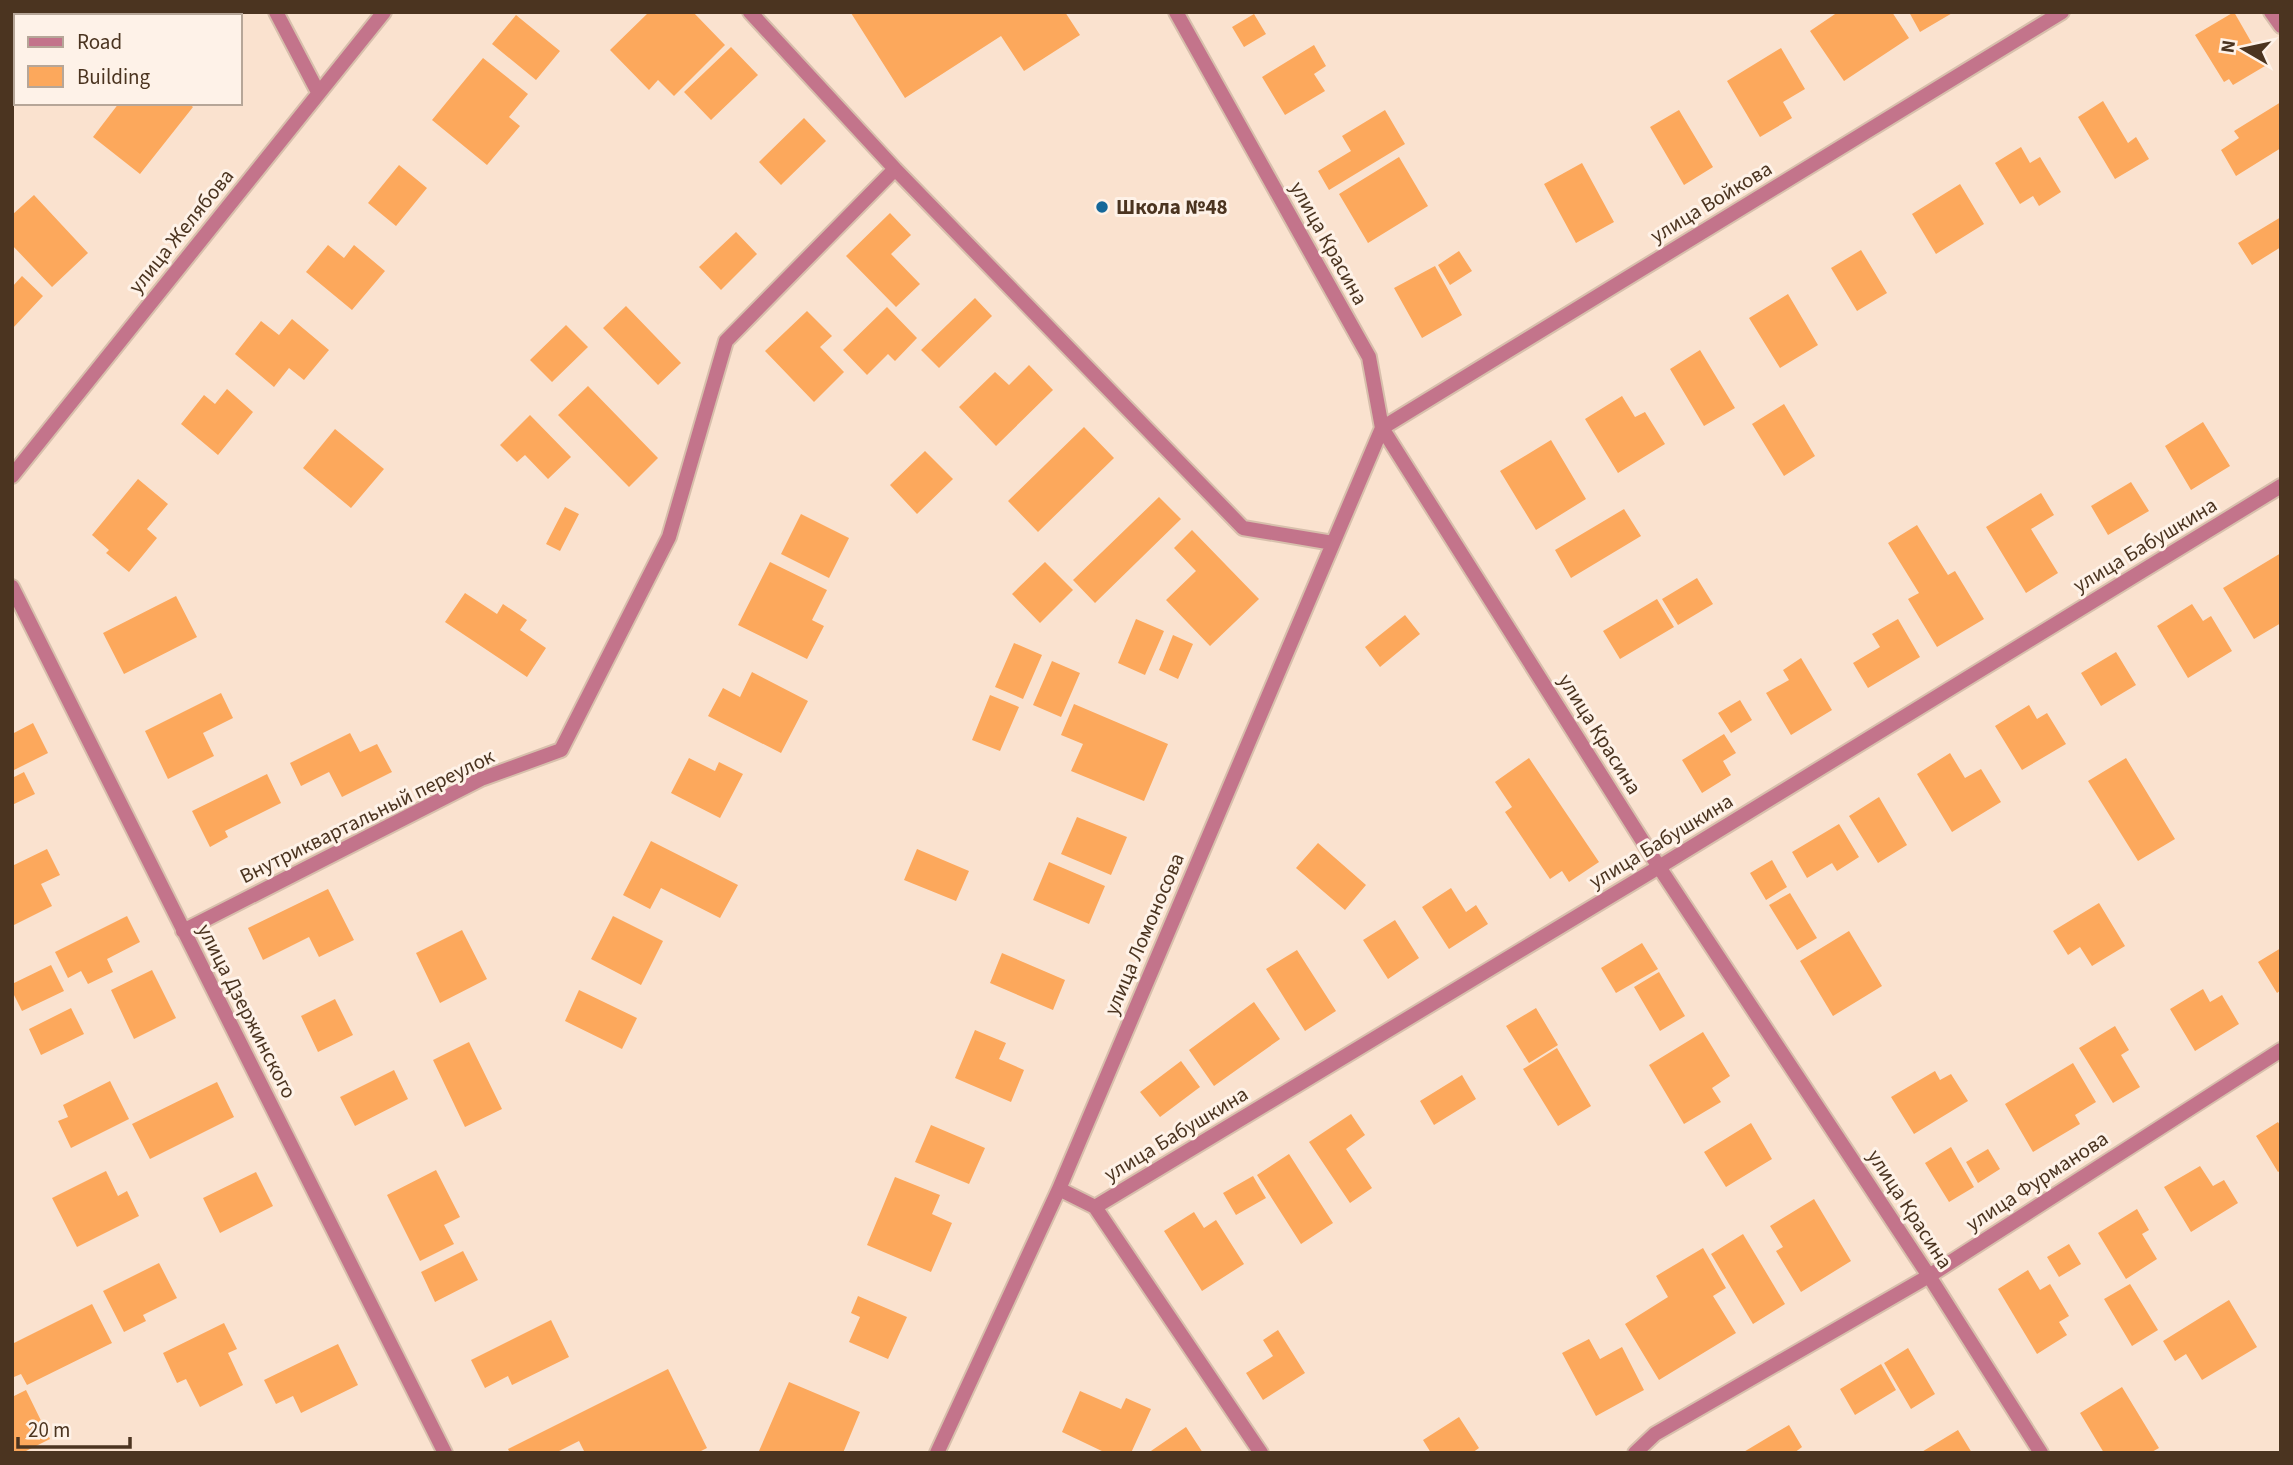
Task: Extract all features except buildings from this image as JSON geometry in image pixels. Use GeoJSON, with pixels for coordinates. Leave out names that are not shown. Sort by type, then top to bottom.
{"type":"FeatureCollection","features":[{"type":"Feature","properties":{"kind":"street"},"geometry":{"type":"LineString","coordinates":[[276,12],[318,92]]}},
{"type":"Feature","properties":{"kind":"street","name":"улица Желябова"},"geometry":{"type":"LineString","coordinates":[[12,476],[384,12]]}},
{"type":"Feature","properties":{"kind":"street"},"geometry":{"type":"LineString","coordinates":[[750,12],[895,169],[1243,528],[1333,543]]}},
{"type":"Feature","properties":{"kind":"street","name":"улица Войкова"},"geometry":{"type":"LineString","coordinates":[[1382,428],[2062,12]]}},
{"type":"Feature","properties":{"kind":"street"},"geometry":{"type":"LineString","coordinates":[[2271,12],[2281,26]]}},
{"type":"Feature","properties":{"kind":"street","name":"улица Красина"},"geometry":{"type":"LineString","coordinates":[[1182,14],[1368,357],[1382,428],[1659,867],[1929,1276],[2041,1453]]}},
{"type":"Feature","properties":{"kind":"street","name":"Внутриквартальный переулок"},"geometry":{"type":"LineString","coordinates":[[183,931],[481,779],[561,750],[669,537],[726,341],[895,169]]}},
{"type":"Feature","properties":{"kind":"street","name":"улица Ломоносова"},"geometry":{"type":"LineString","coordinates":[[937,1453],[1059,1189],[1382,428]]}},
{"type":"Feature","properties":{"kind":"street","name":"улица Бабушкина"},"geometry":{"type":"LineString","coordinates":[[1059,1189],[1095,1207],[1659,867],[2281,486]]}},
{"type":"Feature","properties":{"kind":"street","name":"улица Дзержинского"},"geometry":{"type":"LineString","coordinates":[[12,587],[445,1453]]}},
{"type":"Feature","properties":{"kind":"street","name":"улица Фурманова"},"geometry":{"type":"LineString","coordinates":[[1635,1453],[1655,1434],[1929,1276],[2281,1050]]}},
{"type":"Feature","properties":{"kind":"street"},"geometry":{"type":"LineString","coordinates":[[1095,1207],[1261,1453]]}},
{"type":"Feature","properties":{"kind":"place","name":"Школа №48"},"geometry":{"type":"Point","coordinates":[1102,207]}}]}
